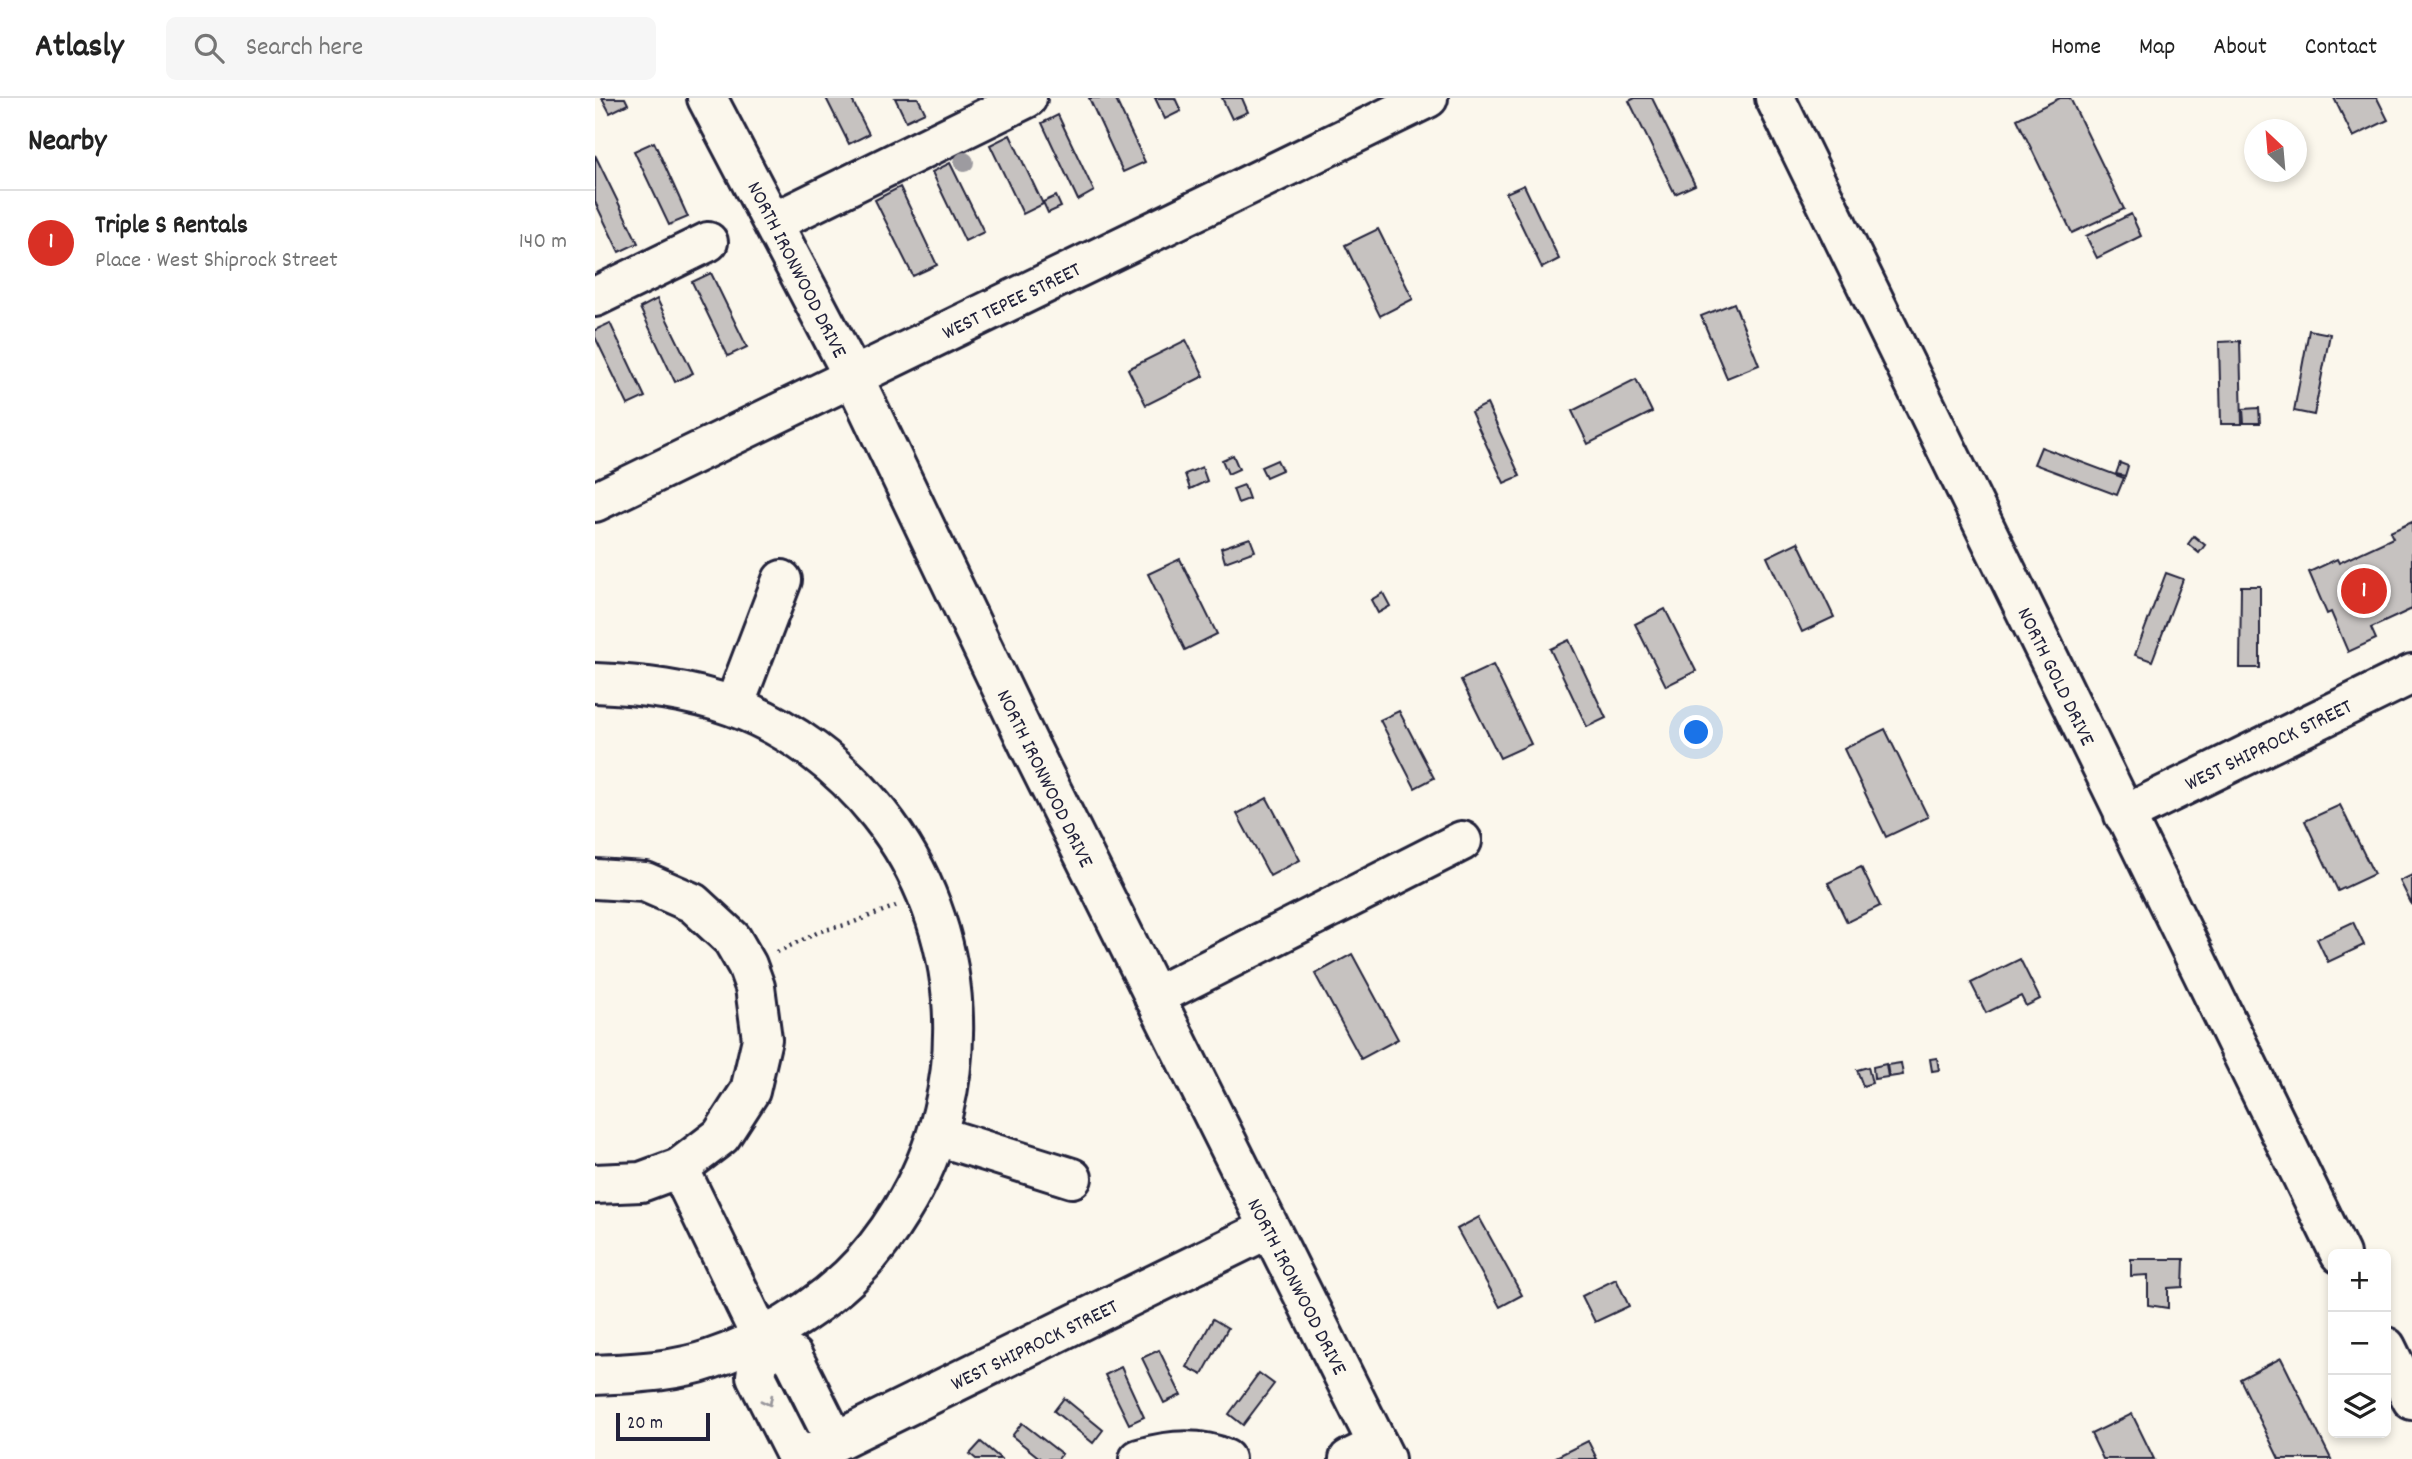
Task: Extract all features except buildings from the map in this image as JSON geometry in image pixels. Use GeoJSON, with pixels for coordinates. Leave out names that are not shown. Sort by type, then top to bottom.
{"type":"FeatureCollection","features":[{"type":"Feature","properties":{"kind":"street","name":"NORTH IRONWOOD DRIVE"},"geometry":{"type":"LineString","coordinates":[[707,98],[853,376],[1023,733],[1268,1229],[1371,1454]]}},
{"type":"Feature","properties":{"kind":"street"},"geometry":{"type":"LineString","coordinates":[[774,222],[1027,98]]}},
{"type":"Feature","properties":{"kind":"street","name":"WEST TEPEE STREET"},"geometry":{"type":"LineString","coordinates":[[595,502],[1428,98]]}},
{"type":"Feature","properties":{"kind":"street","name":"NORTH GOLD DRIVE"},"geometry":{"type":"LineString","coordinates":[[1775,98],[2338,1249]]}},
{"type":"Feature","properties":{"kind":"street"},"geometry":{"type":"LineString","coordinates":[[595,297],[708,242]]}},
{"type":"Feature","properties":{"kind":"street"},"geometry":{"type":"LineString","coordinates":[[734,706],[782,580]]}},
{"type":"Feature","properties":{"kind":"street","name":"WEST SHIPROCK STREET"},"geometry":{"type":"LineString","coordinates":[[2124,815],[2412,674]]}},
{"type":"Feature","properties":{"kind":"street"},"geometry":{"type":"LineString","coordinates":[[595,683],[688,692],[734,706],[781,729],[825,758],[863,794],[896,835],[922,880],[940,929],[952,981],[955,1033],[950,1085],[938,1136],[916,1187],[887,1233],[851,1275],[809,1310],[762,1339],[709,1360],[652,1372],[595,1375]]}},
{"type":"Feature","properties":{"kind":"street"},"geometry":{"type":"LineString","coordinates":[[1154,997],[1462,841]]}},
{"type":"Feature","properties":{"kind":"street"},"geometry":{"type":"LineString","coordinates":[[595,879],[645,882],[693,904],[732,939],[747,965],[755,987],[762,1040],[750,1091],[721,1136],[679,1168],[641,1182],[595,1184]]}},
{"type":"Feature","properties":{"kind":"street"},"geometry":{"type":"LineString","coordinates":[[938,1136],[1072,1178]]}},
{"type":"Feature","properties":{"kind":"street"},"geometry":{"type":"LineString","coordinates":[[679,1168],[762,1339],[793,1357],[835,1441]]}},
{"type":"Feature","properties":{"kind":"street","name":"WEST SHIPROCK STREET"},"geometry":{"type":"LineString","coordinates":[[799,1459],[1268,1229]]}},
{"type":"Feature","properties":{"kind":"street"},"geometry":{"type":"LineString","coordinates":[[762,1339],[755,1376],[799,1459]]}},
{"type":"Feature","properties":{"kind":"street"},"geometry":{"type":"LineString","coordinates":[[2391,1357],[2412,1400]]}},
{"type":"Feature","properties":{"kind":"street"},"geometry":{"type":"LineString","coordinates":[[1139,1459],[1160,1453],[1190,1451],[1225,1459]]}},
{"type":"Feature","properties":{"kind":"path"},"geometry":{"type":"LineString","coordinates":[[747,965],[821,931],[928,896]]}},
{"type":"Feature","properties":{"kind":"place","name":"Triple S Rentals"},"geometry":{"type":"Point","coordinates":[2364,591]}}]}
